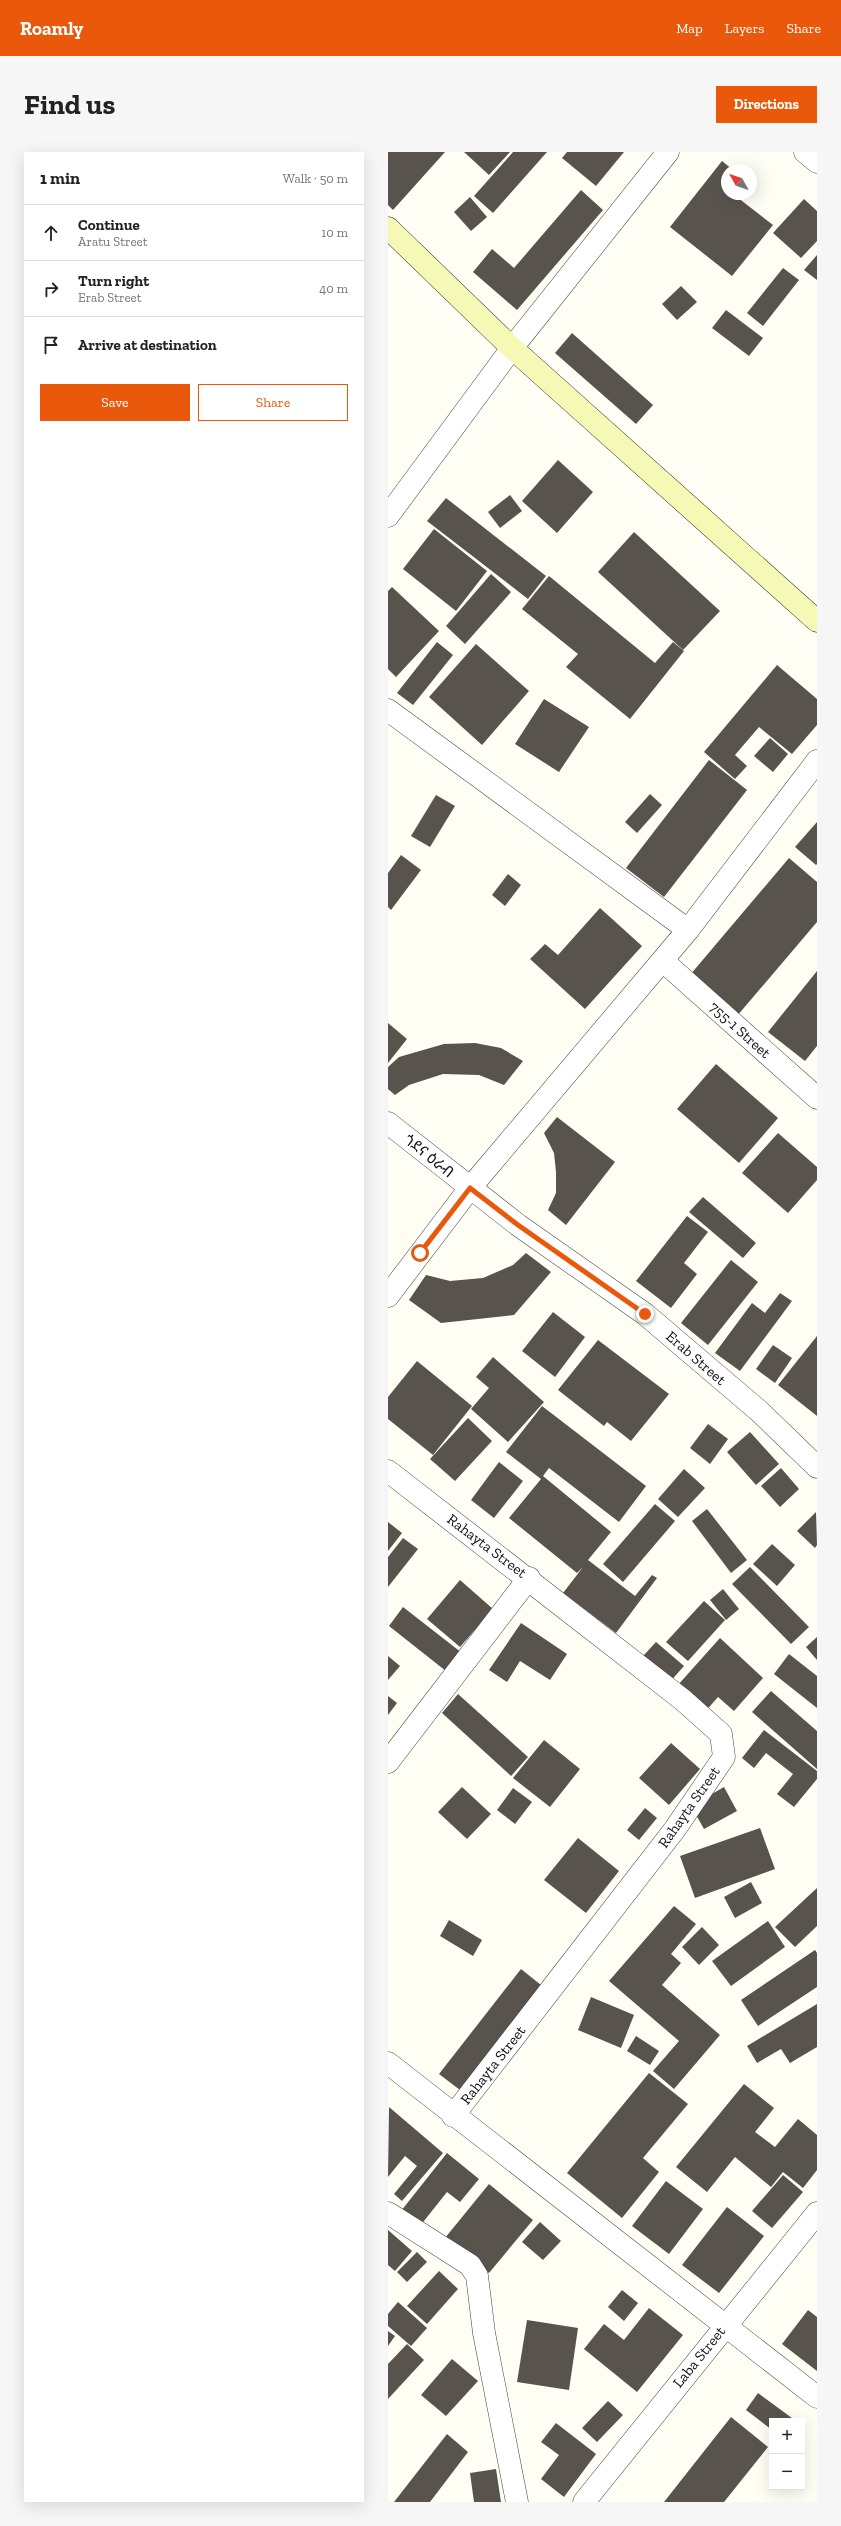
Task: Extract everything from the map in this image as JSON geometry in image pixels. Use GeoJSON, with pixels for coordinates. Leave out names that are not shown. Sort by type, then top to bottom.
{"type":"FeatureCollection","features":[{"type":"Feature","properties":{"kind":"street"},"geometry":{"type":"LineString","coordinates":[[388,516],[512,348],[668,152]]}},
{"type":"Feature","properties":{"kind":"street"},"geometry":{"type":"LineString","coordinates":[[805,152],[817,162]]}},
{"type":"Feature","properties":{"kind":"street"},"geometry":{"type":"LineString","coordinates":[[388,228],[512,348],[817,621]]}},
{"type":"Feature","properties":{"kind":"street"},"geometry":{"type":"LineString","coordinates":[[388,710],[688,930]]}},
{"type":"Feature","properties":{"kind":"street"},"geometry":{"type":"LineString","coordinates":[[388,1296],[470,1188],[688,930],[817,761]]}},
{"type":"Feature","properties":{"kind":"street","name":"755-1 Street"},"geometry":{"type":"LineString","coordinates":[[663,961],[817,1098]]}},
{"type":"Feature","properties":{"kind":"street","name":"ጎደና ዕራብ"},"geometry":{"type":"LineString","coordinates":[[388,1123],[470,1188]]}},
{"type":"Feature","properties":{"kind":"street","name":"Erab Street"},"geometry":{"type":"LineString","coordinates":[[470,1188],[518,1225],[645,1314],[759,1411],[817,1467]]}},
{"type":"Feature","properties":{"kind":"street","name":"Rahayta Street"},"geometry":{"type":"LineString","coordinates":[[388,1471],[529,1578],[683,1700],[721,1734],[724,1758],[675,1830],[453,2116]]}},
{"type":"Feature","properties":{"kind":"street"},"geometry":{"type":"LineString","coordinates":[[388,1762],[529,1578]]}},
{"type":"Feature","properties":{"kind":"street"},"geometry":{"type":"LineString","coordinates":[[389,2068],[817,2397]]}},
{"type":"Feature","properties":{"kind":"street"},"geometry":{"type":"LineString","coordinates":[[388,2213],[470,2265],[477,2276],[484,2333],[517,2502]]}},
{"type":"Feature","properties":{"kind":"street","name":"Laba Street"},"geometry":{"type":"LineString","coordinates":[[584,2502],[725,2325],[817,2214]]}},
{"type":"Feature","properties":{"kind":"building"},"geometry":{"type":"Polygon","coordinates":[[[388,152],[445,152],[393,210],[388,205],[388,152]]]}},
{"type":"Feature","properties":{"kind":"building"},"geometry":{"type":"Polygon","coordinates":[[[464,152],[510,152],[489,175],[464,152]]]}},
{"type":"Feature","properties":{"kind":"building"},"geometry":{"type":"Polygon","coordinates":[[[513,152],[547,152],[493,213],[474,196],[513,152]]]}},
{"type":"Feature","properties":{"kind":"building"},"geometry":{"type":"Polygon","coordinates":[[[567,152],[624,152],[596,186],[562,158],[567,152]]]}},
{"type":"Feature","properties":{"kind":"building"},"geometry":{"type":"Polygon","coordinates":[[[722,161],[726,164],[721,164],[721,200],[741,200],[773,225],[732,276],[670,227],[722,161]]]}},
{"type":"Feature","properties":{"kind":"building"},"geometry":{"type":"Polygon","coordinates":[[[581,190],[603,210],[517,310],[473,272],[492,249],[514,268],[581,190]]]}},
{"type":"Feature","properties":{"kind":"building"},"geometry":{"type":"Polygon","coordinates":[[[470,197],[487,217],[471,231],[454,212],[470,197]]]}},
{"type":"Feature","properties":{"kind":"building"},"geometry":{"type":"Polygon","coordinates":[[[804,199],[817,211],[817,241],[801,258],[773,233],[804,199]]]}},
{"type":"Feature","properties":{"kind":"building"},"geometry":{"type":"Polygon","coordinates":[[[817,255],[817,280],[804,270],[817,255]]]}},
{"type":"Feature","properties":{"kind":"building"},"geometry":{"type":"Polygon","coordinates":[[[783,268],[799,280],[763,326],[747,313],[783,268]]]}},
{"type":"Feature","properties":{"kind":"building"},"geometry":{"type":"Polygon","coordinates":[[[681,286],[697,302],[677,320],[662,304],[681,286]]]}},
{"type":"Feature","properties":{"kind":"building"},"geometry":{"type":"Polygon","coordinates":[[[726,310],[763,338],[749,356],[712,328],[726,310]]]}},
{"type":"Feature","properties":{"kind":"building"},"geometry":{"type":"Polygon","coordinates":[[[572,333],[653,405],[636,424],[555,353],[572,333]]]}},
{"type":"Feature","properties":{"kind":"building"},"geometry":{"type":"Polygon","coordinates":[[[558,460],[593,492],[557,533],[522,501],[558,460]]]}},
{"type":"Feature","properties":{"kind":"building"},"geometry":{"type":"Polygon","coordinates":[[[510,495],[522,511],[500,528],[488,512],[510,495]]]}},
{"type":"Feature","properties":{"kind":"building"},"geometry":{"type":"Polygon","coordinates":[[[446,498],[546,576],[528,599],[427,521],[446,498]]]}},
{"type":"Feature","properties":{"kind":"building"},"geometry":{"type":"Polygon","coordinates":[[[434,529],[487,571],[456,611],[403,569],[434,529]]]}},
{"type":"Feature","properties":{"kind":"building"},"geometry":{"type":"Polygon","coordinates":[[[634,532],[720,611],[683,650],[598,572],[634,532]]]}},
{"type":"Feature","properties":{"kind":"building"},"geometry":{"type":"Polygon","coordinates":[[[491,574],[511,592],[465,644],[446,626],[491,574]]]}},
{"type":"Feature","properties":{"kind":"building"},"geometry":{"type":"Polygon","coordinates":[[[549,576],[655,663],[673,642],[684,651],[630,719],[566,667],[578,654],[522,609],[549,576]]]}},
{"type":"Feature","properties":{"kind":"building"},"geometry":{"type":"Polygon","coordinates":[[[392,587],[439,631],[396,677],[388,669],[388,591],[392,587]]]}},
{"type":"Feature","properties":{"kind":"building"},"geometry":{"type":"Polygon","coordinates":[[[437,642],[453,655],[413,705],[397,693],[437,642]]]}},
{"type":"Feature","properties":{"kind":"building"},"geometry":{"type":"Polygon","coordinates":[[[476,644],[529,691],[482,745],[429,697],[476,644]]]}},
{"type":"Feature","properties":{"kind":"building"},"geometry":{"type":"Polygon","coordinates":[[[777,665],[817,699],[817,725],[792,754],[759,727],[735,755],[747,766],[735,779],[704,752],[777,665]]]}},
{"type":"Feature","properties":{"kind":"building"},"geometry":{"type":"Polygon","coordinates":[[[544,699],[589,727],[559,772],[515,744],[544,699]]]}},
{"type":"Feature","properties":{"kind":"building"},"geometry":{"type":"Polygon","coordinates":[[[770,738],[788,754],[773,772],[754,756],[770,738]]]}},
{"type":"Feature","properties":{"kind":"building"},"geometry":{"type":"Polygon","coordinates":[[[709,760],[747,790],[664,897],[626,868],[709,760]]]}},
{"type":"Feature","properties":{"kind":"building"},"geometry":{"type":"Polygon","coordinates":[[[650,794],[662,805],[637,833],[625,822],[650,794]]]}},
{"type":"Feature","properties":{"kind":"building"},"geometry":{"type":"Polygon","coordinates":[[[436,795],[455,806],[430,847],[411,836],[436,795]]]}},
{"type":"Feature","properties":{"kind":"building"},"geometry":{"type":"Polygon","coordinates":[[[817,822],[817,864],[816,865],[795,847],[817,822]]]}},
{"type":"Feature","properties":{"kind":"building"},"geometry":{"type":"Polygon","coordinates":[[[401,855],[421,870],[391,910],[388,907],[388,873],[401,855]]]}},
{"type":"Feature","properties":{"kind":"building"},"geometry":{"type":"Polygon","coordinates":[[[789,858],[817,882],[817,922],[737,1016],[690,975],[789,858]]]}},
{"type":"Feature","properties":{"kind":"building"},"geometry":{"type":"Polygon","coordinates":[[[508,874],[521,885],[505,906],[492,895],[508,874]]]}},
{"type":"Feature","properties":{"kind":"building"},"geometry":{"type":"Polygon","coordinates":[[[600,908],[642,946],[585,1009],[530,959],[545,944],[558,955],[600,908]]]}},
{"type":"Feature","properties":{"kind":"building"},"geometry":{"type":"Polygon","coordinates":[[[817,971],[817,1046],[805,1061],[768,1032],[817,971]]]}},
{"type":"Feature","properties":{"kind":"building"},"geometry":{"type":"Polygon","coordinates":[[[388,1023],[407,1039],[388,1063],[388,1023]]]}},
{"type":"Feature","properties":{"kind":"building"},"geometry":{"type":"Polygon","coordinates":[[[475,1043],[501,1048],[523,1061],[504,1085],[479,1075],[443,1074],[409,1085],[395,1095],[388,1089],[388,1067],[399,1057],[444,1044],[475,1043]]]}},
{"type":"Feature","properties":{"kind":"building"},"geometry":{"type":"Polygon","coordinates":[[[716,1064],[778,1118],[739,1163],[677,1109],[716,1064]]]}},
{"type":"Feature","properties":{"kind":"building"},"geometry":{"type":"Polygon","coordinates":[[[557,1117],[615,1162],[566,1225],[548,1210],[556,1193],[556,1172],[554,1153],[544,1133],[557,1117]]]}},
{"type":"Feature","properties":{"kind":"building"},"geometry":{"type":"Polygon","coordinates":[[[778,1133],[817,1167],[817,1180],[788,1213],[742,1173],[778,1133]]]}},
{"type":"Feature","properties":{"kind":"building"},"geometry":{"type":"Polygon","coordinates":[[[703,1197],[756,1243],[743,1258],[689,1212],[703,1197]]]}},
{"type":"Feature","properties":{"kind":"building"},"geometry":{"type":"Polygon","coordinates":[[[687,1216],[708,1232],[684,1263],[697,1274],[671,1308],[636,1281],[687,1216]]]}},
{"type":"Feature","properties":{"kind":"building"},"geometry":{"type":"Polygon","coordinates":[[[526,1253],[551,1272],[514,1315],[441,1323],[409,1300],[426,1275],[450,1281],[483,1278],[513,1265],[526,1253]]]}},
{"type":"Feature","properties":{"kind":"building"},"geometry":{"type":"Polygon","coordinates":[[[731,1260],[758,1282],[708,1345],[681,1323],[731,1260]]]}},
{"type":"Feature","properties":{"kind":"building"},"geometry":{"type":"Polygon","coordinates":[[[780,1293],[792,1301],[740,1371],[715,1353],[752,1303],[765,1313],[780,1293]]]}},
{"type":"Feature","properties":{"kind":"building"},"geometry":{"type":"Polygon","coordinates":[[[553,1312],[585,1337],[555,1377],[522,1351],[553,1312]]]}},
{"type":"Feature","properties":{"kind":"building"},"geometry":{"type":"Polygon","coordinates":[[[817,1336],[817,1416],[778,1385],[817,1336]]]}},
{"type":"Feature","properties":{"kind":"building"},"geometry":{"type":"Polygon","coordinates":[[[598,1340],[669,1394],[631,1441],[607,1422],[604,1426],[558,1390],[598,1340]]]}},
{"type":"Feature","properties":{"kind":"building"},"geometry":{"type":"Polygon","coordinates":[[[773,1345],[792,1358],[775,1383],[756,1369],[773,1345]]]}},
{"type":"Feature","properties":{"kind":"building"},"geometry":{"type":"Polygon","coordinates":[[[493,1357],[544,1402],[508,1442],[471,1409],[489,1388],[476,1377],[493,1357]]]}},
{"type":"Feature","properties":{"kind":"building"},"geometry":{"type":"Polygon","coordinates":[[[417,1361],[472,1406],[433,1455],[388,1419],[388,1397],[417,1361]]]}},
{"type":"Feature","properties":{"kind":"building"},"geometry":{"type":"Polygon","coordinates":[[[542,1406],[646,1486],[619,1522],[549,1468],[543,1476],[611,1532],[588,1560],[635,1596],[652,1575],[657,1578],[616,1633],[563,1593],[583,1567],[577,1573],[509,1518],[541,1479],[506,1452],[542,1406]]]}},
{"type":"Feature","properties":{"kind":"building"},"geometry":{"type":"Polygon","coordinates":[[[468,1418],[492,1441],[455,1481],[430,1459],[468,1418]]]}},
{"type":"Feature","properties":{"kind":"building"},"geometry":{"type":"Polygon","coordinates":[[[708,1424],[728,1439],[710,1464],[690,1448],[708,1424]]]}},
{"type":"Feature","properties":{"kind":"building"},"geometry":{"type":"Polygon","coordinates":[[[750,1432],[779,1464],[756,1485],[727,1452],[750,1432]]]}},
{"type":"Feature","properties":{"kind":"building"},"geometry":{"type":"Polygon","coordinates":[[[499,1462],[523,1481],[494,1518],[471,1500],[499,1462]]]}},
{"type":"Feature","properties":{"kind":"building"},"geometry":{"type":"Polygon","coordinates":[[[781,1468],[799,1489],[780,1507],[761,1486],[781,1468]]]}},
{"type":"Feature","properties":{"kind":"building"},"geometry":{"type":"Polygon","coordinates":[[[684,1469],[705,1488],[678,1517],[658,1499],[684,1469]]]}},
{"type":"Feature","properties":{"kind":"building"},"geometry":{"type":"Polygon","coordinates":[[[655,1504],[675,1521],[623,1582],[603,1564],[655,1504]]]}},
{"type":"Feature","properties":{"kind":"building"},"geometry":{"type":"Polygon","coordinates":[[[707,1509],[747,1560],[731,1573],[692,1521],[707,1509]]]}},
{"type":"Feature","properties":{"kind":"building"},"geometry":{"type":"Polygon","coordinates":[[[816,1512],[817,1545],[815,1548],[797,1531],[816,1512]]]}},
{"type":"Feature","properties":{"kind":"building"},"geometry":{"type":"Polygon","coordinates":[[[388,1522],[402,1533],[388,1551],[388,1522]]]}},
{"type":"Feature","properties":{"kind":"building"},"geometry":{"type":"Polygon","coordinates":[[[403,1538],[418,1549],[388,1587],[388,1557],[403,1538]]]}},
{"type":"Feature","properties":{"kind":"building"},"geometry":{"type":"Polygon","coordinates":[[[772,1544],[795,1565],[777,1586],[753,1564],[772,1544]]]}},
{"type":"Feature","properties":{"kind":"building"},"geometry":{"type":"Polygon","coordinates":[[[750,1567],[809,1627],[791,1644],[732,1584],[750,1567]]]}},
{"type":"Feature","properties":{"kind":"building"},"geometry":{"type":"Polygon","coordinates":[[[460,1580],[493,1609],[460,1647],[427,1619],[460,1580]]]}},
{"type":"Feature","properties":{"kind":"building"},"geometry":{"type":"Polygon","coordinates":[[[723,1589],[739,1609],[726,1620],[710,1600],[723,1589]]]}},
{"type":"Feature","properties":{"kind":"building"},"geometry":{"type":"Polygon","coordinates":[[[704,1601],[725,1620],[688,1661],[666,1642],[704,1601]]]}},
{"type":"Feature","properties":{"kind":"building"},"geometry":{"type":"Polygon","coordinates":[[[403,1607],[471,1660],[456,1679],[389,1626],[403,1607]]]}},
{"type":"Feature","properties":{"kind":"building"},"geometry":{"type":"Polygon","coordinates":[[[521,1623],[567,1654],[550,1680],[520,1661],[507,1682],[489,1670],[521,1623]]]}},
{"type":"Feature","properties":{"kind":"building"},"geometry":{"type":"Polygon","coordinates":[[[817,1637],[817,1660],[806,1647],[817,1637]]]}},
{"type":"Feature","properties":{"kind":"building"},"geometry":{"type":"Polygon","coordinates":[[[720,1638],[763,1678],[734,1711],[718,1697],[697,1721],[669,1695],[720,1638]]]}},
{"type":"Feature","properties":{"kind":"building"},"geometry":{"type":"Polygon","coordinates":[[[656,1642],[684,1666],[661,1692],[633,1667],[656,1642]]]}},
{"type":"Feature","properties":{"kind":"building"},"geometry":{"type":"Polygon","coordinates":[[[789,1654],[817,1676],[817,1708],[774,1674],[789,1654]]]}},
{"type":"Feature","properties":{"kind":"building"},"geometry":{"type":"Polygon","coordinates":[[[388,1656],[400,1666],[388,1680],[388,1656]]]}},
{"type":"Feature","properties":{"kind":"building"},"geometry":{"type":"Polygon","coordinates":[[[771,1691],[817,1731],[817,1769],[752,1712],[771,1691]]]}},
{"type":"Feature","properties":{"kind":"building"},"geometry":{"type":"Polygon","coordinates":[[[458,1694],[528,1757],[511,1776],[442,1713],[458,1694]]]}},
{"type":"Feature","properties":{"kind":"building"},"geometry":{"type":"Polygon","coordinates":[[[388,1696],[397,1703],[388,1715],[388,1696]]]}},
{"type":"Feature","properties":{"kind":"building"},"geometry":{"type":"Polygon","coordinates":[[[764,1730],[817,1771],[817,1779],[794,1807],[777,1794],[793,1774],[766,1753],[754,1768],[742,1758],[764,1730]]]}},
{"type":"Feature","properties":{"kind":"building"},"geometry":{"type":"Polygon","coordinates":[[[544,1740],[580,1769],[550,1807],[513,1778],[544,1740]]]}},
{"type":"Feature","properties":{"kind":"building"},"geometry":{"type":"Polygon","coordinates":[[[671,1743],[700,1769],[669,1805],[639,1778],[671,1743]]]}},
{"type":"Feature","properties":{"kind":"building"},"geometry":{"type":"Polygon","coordinates":[[[462,1787],[491,1814],[467,1839],[438,1812],[462,1787]]]}},
{"type":"Feature","properties":{"kind":"building"},"geometry":{"type":"Polygon","coordinates":[[[724,1787],[737,1811],[704,1829],[691,1806],[724,1787]]]}},
{"type":"Feature","properties":{"kind":"building"},"geometry":{"type":"Polygon","coordinates":[[[513,1788],[532,1802],[515,1824],[497,1810],[513,1788]]]}},
{"type":"Feature","properties":{"kind":"building"},"geometry":{"type":"Polygon","coordinates":[[[645,1808],[657,1818],[639,1840],[627,1830],[645,1808]]]}},
{"type":"Feature","properties":{"kind":"building"},"geometry":{"type":"Polygon","coordinates":[[[760,1828],[775,1869],[695,1898],[680,1856],[760,1828]]]}},
{"type":"Feature","properties":{"kind":"building"},"geometry":{"type":"Polygon","coordinates":[[[578,1838],[619,1871],[586,1913],[544,1880],[578,1838]]]}},
{"type":"Feature","properties":{"kind":"building"},"geometry":{"type":"Polygon","coordinates":[[[751,1882],[762,1903],[735,1918],[724,1897],[751,1882]]]}},
{"type":"Feature","properties":{"kind":"building"},"geometry":{"type":"Polygon","coordinates":[[[817,1888],[817,1926],[795,1947],[775,1927],[817,1888]]]}},
{"type":"Feature","properties":{"kind":"building"},"geometry":{"type":"Polygon","coordinates":[[[674,1906],[696,1924],[671,1954],[681,1963],[662,1985],[720,2035],[674,2089],[653,2071],[679,2041],[609,1981],[674,1906]]]}},
{"type":"Feature","properties":{"kind":"building"},"geometry":{"type":"Polygon","coordinates":[[[449,1920],[482,1940],[473,1956],[440,1936],[449,1920]]]}},
{"type":"Feature","properties":{"kind":"building"},"geometry":{"type":"Polygon","coordinates":[[[768,1921],[785,1947],[731,1986],[712,1961],[768,1921]]]}},
{"type":"Feature","properties":{"kind":"building"},"geometry":{"type":"Polygon","coordinates":[[[702,1927],[719,1945],[699,1965],[682,1947],[702,1927]]]}},
{"type":"Feature","properties":{"kind":"building"},"geometry":{"type":"Polygon","coordinates":[[[815,1950],[817,1953],[817,1987],[758,2026],[741,2000],[815,1950]]]}},
{"type":"Feature","properties":{"kind":"building"},"geometry":{"type":"Polygon","coordinates":[[[521,1969],[541,1985],[460,2090],[439,2074],[521,1969]]]}},
{"type":"Feature","properties":{"kind":"building"},"geometry":{"type":"Polygon","coordinates":[[[591,1997],[634,2015],[621,2048],[578,2030],[591,1997]]]}},
{"type":"Feature","properties":{"kind":"building"},"geometry":{"type":"Polygon","coordinates":[[[817,2004],[817,2047],[790,2063],[781,2049],[757,2063],[747,2046],[817,2004]]]}},
{"type":"Feature","properties":{"kind":"building"},"geometry":{"type":"Polygon","coordinates":[[[636,2036],[659,2051],[650,2065],[627,2051],[636,2036]]]}},
{"type":"Feature","properties":{"kind":"building"},"geometry":{"type":"Polygon","coordinates":[[[649,2073],[688,2104],[643,2158],[659,2172],[622,2218],[567,2173],[649,2073]]]}},
{"type":"Feature","properties":{"kind":"building"},"geometry":{"type":"Polygon","coordinates":[[[744,2084],[774,2108],[755,2132],[775,2147],[798,2119],[817,2135],[817,2170],[803,2188],[783,2172],[771,2187],[735,2157],[707,2192],[676,2167],[744,2084]]]}},
{"type":"Feature","properties":{"kind":"building"},"geometry":{"type":"Polygon","coordinates":[[[389,2107],[443,2153],[402,2201],[394,2194],[417,2166],[405,2156],[388,2177],[389,2107]]]}},
{"type":"Feature","properties":{"kind":"building"},"geometry":{"type":"Polygon","coordinates":[[[447,2153],[479,2179],[460,2202],[447,2192],[420,2226],[401,2211],[447,2153]]]}},
{"type":"Feature","properties":{"kind":"building"},"geometry":{"type":"Polygon","coordinates":[[[783,2175],[803,2192],[772,2228],[752,2211],[783,2175]]]}},
{"type":"Feature","properties":{"kind":"building"},"geometry":{"type":"Polygon","coordinates":[[[666,2181],[703,2209],[669,2254],[632,2226],[666,2181]]]}},
{"type":"Feature","properties":{"kind":"building"},"geometry":{"type":"Polygon","coordinates":[[[489,2184],[533,2220],[489,2273],[445,2238],[489,2184]]]}},
{"type":"Feature","properties":{"kind":"building"},"geometry":{"type":"Polygon","coordinates":[[[727,2207],[764,2236],[719,2293],[682,2265],[727,2207]]]}},
{"type":"Feature","properties":{"kind":"building"},"geometry":{"type":"Polygon","coordinates":[[[540,2222],[561,2241],[543,2260],[522,2242],[540,2222]]]}},
{"type":"Feature","properties":{"kind":"building"},"geometry":{"type":"Polygon","coordinates":[[[388,2230],[412,2251],[395,2271],[388,2265],[388,2230]]]}},
{"type":"Feature","properties":{"kind":"building"},"geometry":{"type":"Polygon","coordinates":[[[417,2252],[427,2262],[407,2282],[397,2272],[417,2252]]]}},
{"type":"Feature","properties":{"kind":"building"},"geometry":{"type":"Polygon","coordinates":[[[439,2271],[458,2289],[427,2324],[407,2306],[439,2271]]]}},
{"type":"Feature","properties":{"kind":"building"},"geometry":{"type":"Polygon","coordinates":[[[622,2290],[638,2303],[624,2321],[608,2307],[622,2290]]]}},
{"type":"Feature","properties":{"kind":"building"},"geometry":{"type":"Polygon","coordinates":[[[398,2302],[427,2328],[411,2346],[388,2326],[388,2314],[398,2302]]]}},
{"type":"Feature","properties":{"kind":"building"},"geometry":{"type":"Polygon","coordinates":[[[649,2308],[683,2335],[637,2392],[584,2349],[604,2324],[624,2340],[649,2308]]]}},
{"type":"Feature","properties":{"kind":"building"},"geometry":{"type":"Polygon","coordinates":[[[808,2310],[817,2317],[817,2371],[782,2344],[808,2310]]]}},
{"type":"Feature","properties":{"kind":"building"},"geometry":{"type":"Polygon","coordinates":[[[527,2320],[578,2328],[569,2390],[517,2382],[527,2320]]]}},
{"type":"Feature","properties":{"kind":"building"},"geometry":{"type":"Polygon","coordinates":[[[388,2331],[395,2336],[388,2346],[388,2331]]]}},
{"type":"Feature","properties":{"kind":"building"},"geometry":{"type":"Polygon","coordinates":[[[407,2344],[424,2360],[388,2399],[388,2364],[407,2344]]]}},
{"type":"Feature","properties":{"kind":"building"},"geometry":{"type":"Polygon","coordinates":[[[452,2359],[478,2381],[446,2416],[421,2395],[452,2359]]]}},
{"type":"Feature","properties":{"kind":"building"},"geometry":{"type":"Polygon","coordinates":[[[758,2393],[792,2418],[769,2418],[769,2428],[746,2410],[758,2393]]]}},
{"type":"Feature","properties":{"kind":"building"},"geometry":{"type":"Polygon","coordinates":[[[608,2401],[623,2415],[597,2442],[582,2428],[608,2401]]]}},
{"type":"Feature","properties":{"kind":"building"},"geometry":{"type":"Polygon","coordinates":[[[731,2417],[768,2447],[724,2502],[664,2502],[731,2417]]]}},
{"type":"Feature","properties":{"kind":"building"},"geometry":{"type":"Polygon","coordinates":[[[556,2423],[596,2454],[564,2497],[541,2479],[559,2455],[541,2442],[556,2423]]]}},
{"type":"Feature","properties":{"kind":"building"},"geometry":{"type":"Polygon","coordinates":[[[447,2434],[468,2452],[430,2502],[394,2502],[447,2434]]]}},
{"type":"Feature","properties":{"kind":"building"},"geometry":{"type":"Polygon","coordinates":[[[496,2469],[501,2502],[474,2502],[470,2473],[496,2469]]]}},
{"type":"Feature","properties":{"kind":"route"},"geometry":{"type":"LineString","coordinates":[[420,1253],[470,1188],[518,1225],[645,1314]]}}]}
